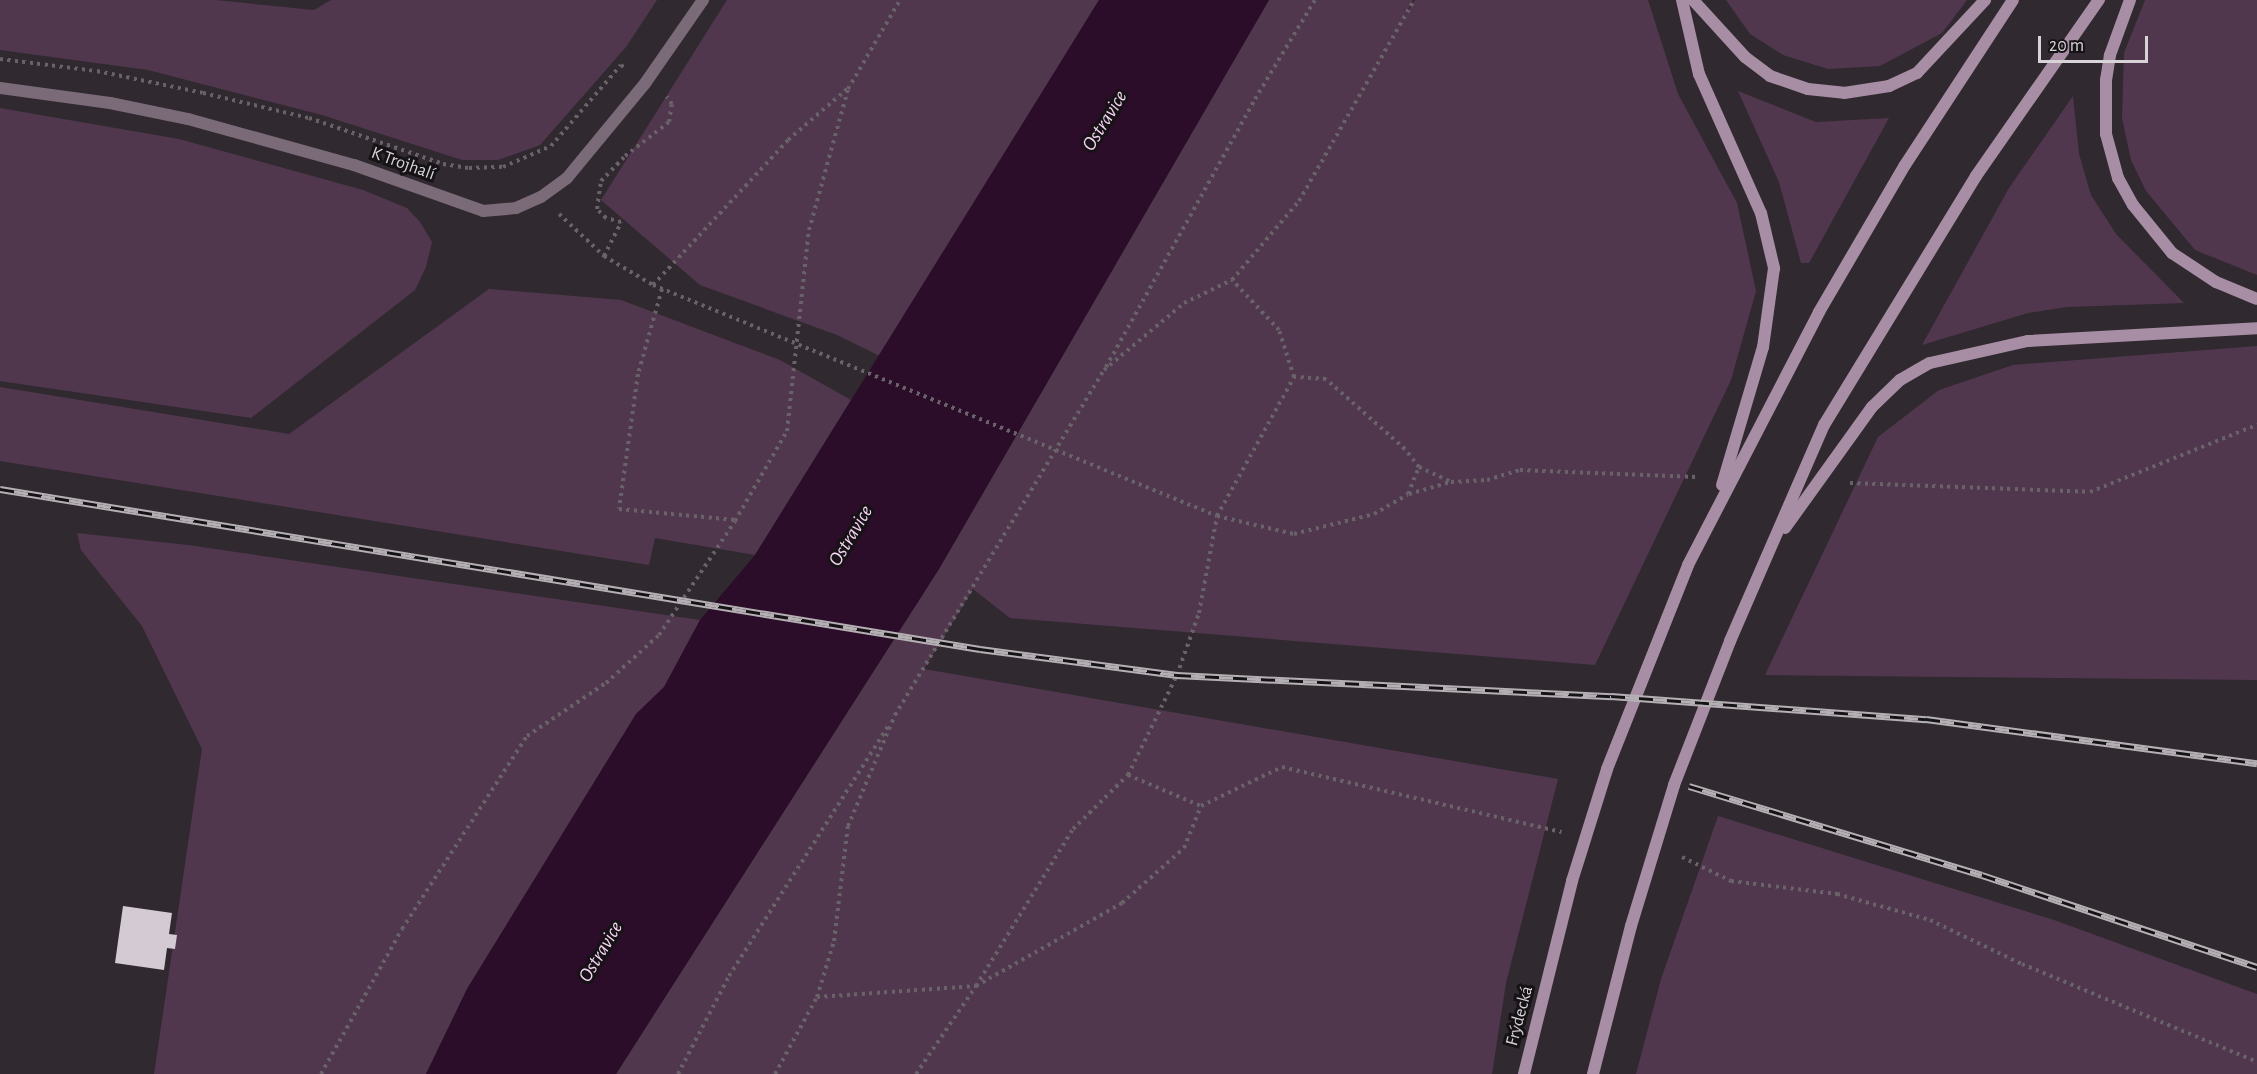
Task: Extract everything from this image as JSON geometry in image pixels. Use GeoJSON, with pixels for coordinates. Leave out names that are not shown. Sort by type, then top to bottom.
{"type":"FeatureCollection","features":[{"type":"Feature","properties":{"kind":"main road"},"geometry":{"type":"LineString","coordinates":[[1682,0],[1699,74],[1761,213],[1774,268],[1763,347],[1726,482]]}},
{"type":"Feature","properties":{"kind":"main road"},"geometry":{"type":"LineString","coordinates":[[1693,0],[1745,57],[1770,76],[1808,89],[1857,93],[1889,87],[1917,73],[1985,0]]}},
{"type":"Feature","properties":{"kind":"main road"},"geometry":{"type":"LineString","coordinates":[[1726,482],[1905,165],[2013,0]]}},
{"type":"Feature","properties":{"kind":"main road"},"geometry":{"type":"LineString","coordinates":[[1593,1074],[1615,985],[1680,767],[1774,544],[1790,515],[1824,425],[1976,176],[2099,0]]}},
{"type":"Feature","properties":{"kind":"main road"},"geometry":{"type":"LineString","coordinates":[[2130,0],[2113,45],[2106,80],[2106,134],[2118,178],[2133,205],[2172,253],[2216,282],[2257,299]]}},
{"type":"Feature","properties":{"kind":"main road"},"geometry":{"type":"LineString","coordinates":[[1790,515],[1872,407],[1900,380],[1930,363],[2028,341],[2257,328]]}},
{"type":"Feature","properties":{"kind":"main road","name":"Frýdecká"},"geometry":{"type":"LineString","coordinates":[[1524,1074],[1572,880],[1614,750],[1663,622],[1726,482]]}},
{"type":"Feature","properties":{"kind":"street","name":"K Trojhalí"},"geometry":{"type":"LineString","coordinates":[[0,88],[110,103],[254,136],[354,165],[483,211],[516,207],[541,197],[567,178],[646,82],[703,0]]}},
{"type":"Feature","properties":{"kind":"path"},"geometry":{"type":"LineString","coordinates":[[321,1074],[402,929],[527,736],[606,683],[659,635],[735,520],[787,431],[809,230],[848,89],[900,0]]}},
{"type":"Feature","properties":{"kind":"path"},"geometry":{"type":"LineString","coordinates":[[678,1074],[729,976],[895,715],[1104,370],[1255,99],[1315,0]]}},
{"type":"Feature","properties":{"kind":"path"},"geometry":{"type":"LineString","coordinates":[[1104,370],[1184,303],[1232,280],[1299,201],[1414,0]]}},
{"type":"Feature","properties":{"kind":"path"},"geometry":{"type":"LineString","coordinates":[[0,59],[97,71],[202,93],[309,118],[443,164],[469,168],[503,167],[550,146],[621,65],[629,72]]}},
{"type":"Feature","properties":{"kind":"path"},"geometry":{"type":"LineString","coordinates":[[653,285],[788,140],[848,89]]}},
{"type":"Feature","properties":{"kind":"path"},"geometry":{"type":"LineString","coordinates":[[604,256],[621,222],[606,218],[597,209],[601,181],[625,156],[669,122],[672,104],[666,95]]}},
{"type":"Feature","properties":{"kind":"path"},"geometry":{"type":"LineString","coordinates":[[541,197],[604,256],[653,285],[1217,516],[1294,534],[1374,514],[1408,494],[1451,482],[1487,480],[1520,470],[1697,477]]}},
{"type":"Feature","properties":{"kind":"path"},"geometry":{"type":"LineString","coordinates":[[916,1074],[976,986],[1073,829],[1128,775],[1175,680],[1200,613],[1217,516],[1294,377],[1279,330],[1232,280]]}},
{"type":"Feature","properties":{"kind":"path"},"geometry":{"type":"LineString","coordinates":[[662,289],[638,374],[619,509],[735,520]]}},
{"type":"Feature","properties":{"kind":"path"},"geometry":{"type":"LineString","coordinates":[[1294,377],[1326,379],[1362,408],[1419,467],[1451,482]]}},
{"type":"Feature","properties":{"kind":"path"},"geometry":{"type":"LineString","coordinates":[[1845,482],[2090,492],[2257,425]]}},
{"type":"Feature","properties":{"kind":"path"},"geometry":{"type":"LineString","coordinates":[[1408,494],[1419,467]]}},
{"type":"Feature","properties":{"kind":"path"},"geometry":{"type":"LineString","coordinates":[[775,1074],[817,997],[834,941],[848,826],[895,715]]}},
{"type":"Feature","properties":{"kind":"path"},"geometry":{"type":"LineString","coordinates":[[817,997],[976,986],[1122,903],[1184,848],[1201,806],[1282,767],[1569,834]]}},
{"type":"Feature","properties":{"kind":"path"},"geometry":{"type":"LineString","coordinates":[[1128,775],[1201,806]]}},
{"type":"Feature","properties":{"kind":"path"},"geometry":{"type":"LineString","coordinates":[[1682,857],[1731,880],[1837,894],[1929,920],[2022,964],[2257,1062]]}},
{"type":"Feature","properties":{"kind":"shaded area"},"geometry":{"type":"Polygon","coordinates":[[[0,0],[216,0],[314,10],[331,0],[657,0],[626,47],[540,145],[498,160],[462,160],[322,115],[148,70],[0,50],[0,0]]]}},
{"type":"Feature","properties":{"kind":"shaded area"},"geometry":{"type":"Polygon","coordinates":[[[727,0],[1099,0],[880,356],[837,335],[700,285],[601,200],[727,0]]]}},
{"type":"Feature","properties":{"kind":"shaded area"},"geometry":{"type":"Polygon","coordinates":[[[1269,0],[1413,0],[1405,15],[1415,0],[1648,0],[1678,94],[1737,203],[1756,291],[1731,380],[1595,665],[1010,618],[973,589],[924,669],[1558,779],[1506,983],[1492,1074],[616,1074],[939,569],[1269,0]]]}},
{"type":"Feature","properties":{"kind":"shaded area"},"geometry":{"type":"Polygon","coordinates":[[[1726,0],[1967,0],[1942,33],[1880,66],[1828,69],[1783,55],[1750,34],[1726,0]]]}},
{"type":"Feature","properties":{"kind":"shaded area"},"geometry":{"type":"Polygon","coordinates":[[[2145,0],[2257,0],[2257,275],[2195,250],[2146,191],[2131,160],[2122,118],[2124,53],[2145,0]]]}},
{"type":"Feature","properties":{"kind":"shaded area"},"geometry":{"type":"Polygon","coordinates":[[[1738,91],[1816,122],[1889,118],[1809,263],[1801,263],[1779,182],[1738,91]]]}},
{"type":"Feature","properties":{"kind":"shaded area"},"geometry":{"type":"Polygon","coordinates":[[[2073,96],[2079,154],[2091,195],[2116,234],[2184,303],[2067,307],[2028,313],[1922,345],[2009,188],[2073,96]]]}},
{"type":"Feature","properties":{"kind":"shaded area"},"geometry":{"type":"Polygon","coordinates":[[[0,108],[179,139],[363,190],[407,208],[420,222],[432,242],[426,267],[415,290],[251,418],[0,381],[0,108]]]}},
{"type":"Feature","properties":{"kind":"shaded area"},"geometry":{"type":"Polygon","coordinates":[[[489,289],[621,300],[780,360],[851,400],[755,555],[655,538],[649,565],[0,461],[0,387],[289,434],[489,289]]]}},
{"type":"Feature","properties":{"kind":"shaded area"},"geometry":{"type":"Polygon","coordinates":[[[2257,346],[2257,680],[1765,675],[1878,437],[1939,390],[2013,365],[2257,346]]]}},
{"type":"Feature","properties":{"kind":"shaded area"},"geometry":{"type":"Polygon","coordinates":[[[77,533],[188,545],[700,620],[664,687],[636,714],[467,989],[426,1074],[154,1074],[202,749],[142,626],[81,550],[77,533]]]}},
{"type":"Feature","properties":{"kind":"shaded area"},"geometry":{"type":"Polygon","coordinates":[[[1718,816],[2054,920],[2257,994],[2257,1074],[1636,1074],[1661,979],[1718,816]]]}},
{"type":"Feature","properties":{"kind":"water","name":"Ostravice"},"geometry":{"type":"Polygon","coordinates":[[[1099,0],[1269,0],[939,569],[616,1074],[426,1074],[467,989],[636,714],[664,687],[700,620],[755,555],[1099,0]]]}},
{"type":"Feature","properties":{"kind":"building"},"geometry":{"type":"Polygon","coordinates":[[[123,906],[172,913],[169,934],[177,935],[175,949],[167,948],[164,970],[115,963],[123,906]]]}},
{"type":"Feature","properties":{"kind":"railway"},"geometry":{"type":"LineString","coordinates":[[0,489],[980,649],[1177,675],[1611,696],[1926,719],[2257,763]]}},
{"type":"Feature","properties":{"kind":"railway"},"geometry":{"type":"LineString","coordinates":[[1689,786],[1982,875],[2257,967]]}}]}
